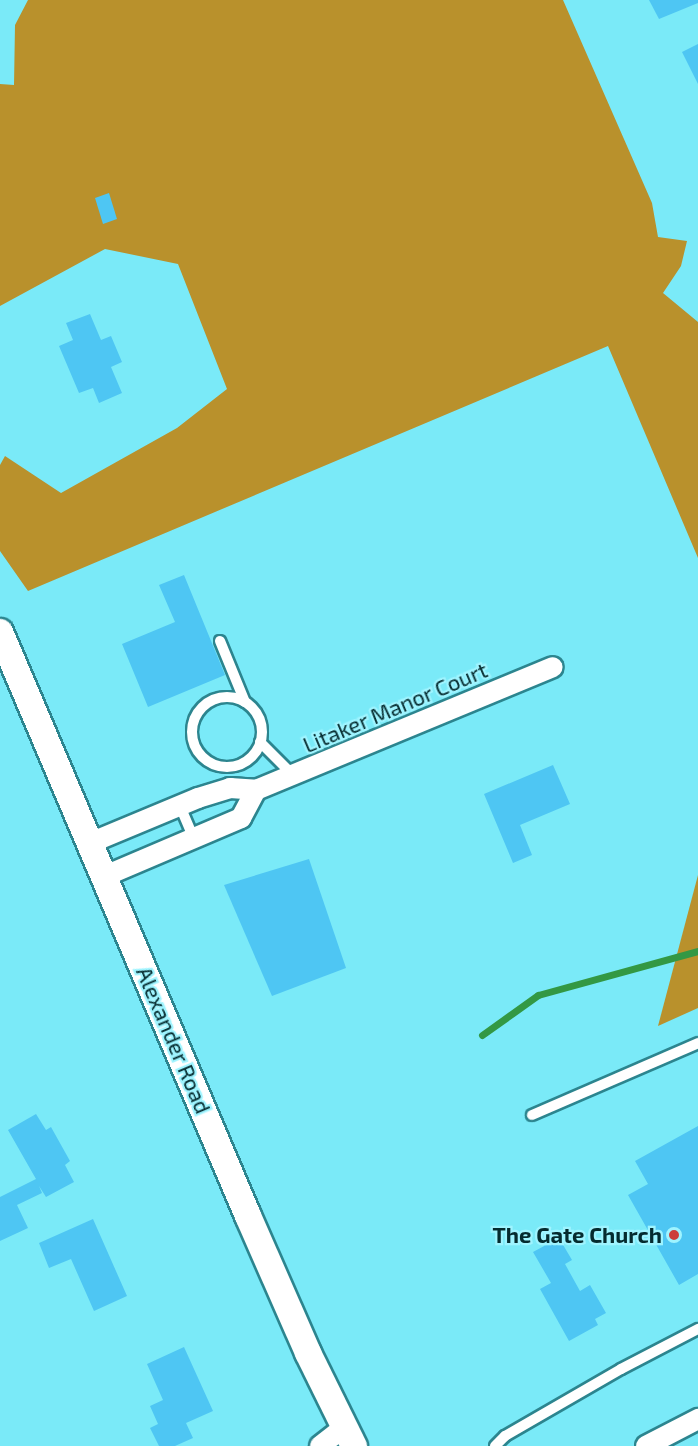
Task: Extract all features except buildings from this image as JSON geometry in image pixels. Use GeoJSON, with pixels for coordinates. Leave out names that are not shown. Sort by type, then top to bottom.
{"type":"FeatureCollection","features":[{"type":"Feature","properties":{"kind":"street","name":"Alexander Road"},"geometry":{"type":"LineString","coordinates":[[0,632],[248,1216],[349,1436]]}},
{"type":"Feature","properties":{"kind":"street","name":"Litaker Manor Court"},"geometry":{"type":"LineString","coordinates":[[90,843],[230,788],[256,790],[553,667]]}},
{"type":"Feature","properties":{"kind":"street"},"geometry":{"type":"LineString","coordinates":[[105,876],[241,818],[256,790]]}},
{"type":"Feature","properties":{"kind":"street"},"geometry":{"type":"LineString","coordinates":[[646,1446],[698,1419]]}},
{"type":"Feature","properties":{"kind":"street"},"geometry":{"type":"LineString","coordinates":[[320,1446],[349,1436]]}},
{"type":"Feature","properties":{"kind":"lane"},"geometry":{"type":"LineString","coordinates":[[220,641],[245,702],[259,719],[260,742],[247,761],[226,767],[205,759],[193,740],[195,718],[211,701],[222,697],[245,702]]}},
{"type":"Feature","properties":{"kind":"lane"},"geometry":{"type":"LineString","coordinates":[[260,742],[293,775]]}},
{"type":"Feature","properties":{"kind":"lane"},"geometry":{"type":"LineString","coordinates":[[180,806],[193,837]]}},
{"type":"Feature","properties":{"kind":"lane"},"geometry":{"type":"LineString","coordinates":[[532,1115],[698,1043]]}},
{"type":"Feature","properties":{"kind":"lane"},"geometry":{"type":"LineString","coordinates":[[495,1446],[505,1436],[698,1329]]}},
{"type":"Feature","properties":{"kind":"shaded area"},"geometry":{"type":"Polygon","coordinates":[[[28,0],[563,0],[652,203],[658,237],[687,241],[681,266],[663,293],[698,322],[698,558],[608,346],[28,591],[0,551],[0,465],[5,456],[61,493],[177,428],[227,389],[178,264],[105,249],[0,306],[0,84],[14,85],[15,25],[28,0]]]}},
{"type":"Feature","properties":{"kind":"shaded area"},"geometry":{"type":"Polygon","coordinates":[[[698,875],[698,1008],[658,1026],[698,875]]]}},
{"type":"Feature","properties":{"kind":"waterway"},"geometry":{"type":"LineString","coordinates":[[482,1035],[538,995],[698,951]]}},
{"type":"Feature","properties":{"kind":"place","name":"The Gate Church"},"geometry":{"type":"Point","coordinates":[674,1235]}}]}
